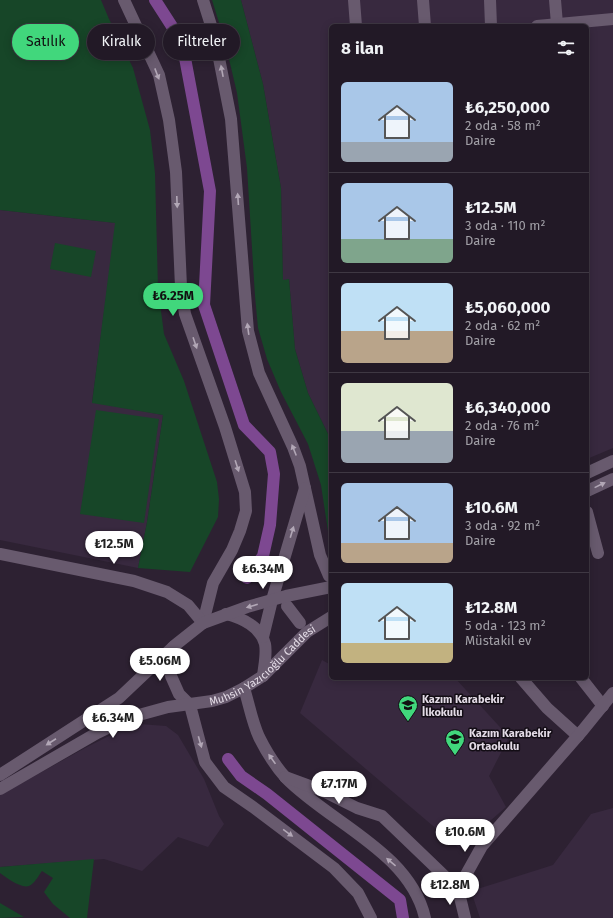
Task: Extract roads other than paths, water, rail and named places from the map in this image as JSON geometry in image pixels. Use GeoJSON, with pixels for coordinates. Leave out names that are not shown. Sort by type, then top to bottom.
{"type":"FeatureCollection","features":[{"type":"Feature","properties":{"kind":"street"},"geometry":{"type":"LineString","coordinates":[[124,0],[159,75],[169,120],[176,172],[181,287],[185,314],[225,427],[246,492],[246,510],[240,531],[213,583],[202,623]]}},
{"type":"Feature","properties":{"kind":"street"},"geometry":{"type":"LineString","coordinates":[[203,0],[215,38],[231,120],[248,331],[259,373],[293,447],[300,466],[306,487],[320,555],[329,576]]}},
{"type":"Feature","properties":{"kind":"street"},"geometry":{"type":"LineString","coordinates":[[354,0],[356,24]]}},
{"type":"Feature","properties":{"kind":"street"},"geometry":{"type":"LineString","coordinates":[[423,0],[425,24]]}},
{"type":"Feature","properties":{"kind":"street"},"geometry":{"type":"LineString","coordinates":[[490,0],[491,24]]}},
{"type":"Feature","properties":{"kind":"street"},"geometry":{"type":"LineString","coordinates":[[555,0],[557,24],[613,19]]}},
{"type":"Feature","properties":{"kind":"street"},"geometry":{"type":"LineString","coordinates":[[589,472],[613,461]]}},
{"type":"Feature","properties":{"kind":"street"},"geometry":{"type":"LineString","coordinates":[[589,490],[613,478]]}},
{"type":"Feature","properties":{"kind":"street"},"geometry":{"type":"LineString","coordinates":[[262,676],[265,658],[263,637],[272,600],[306,487]]}},
{"type":"Feature","properties":{"kind":"street"},"geometry":{"type":"LineString","coordinates":[[589,519],[598,552]]}},
{"type":"Feature","properties":{"kind":"street"},"geometry":{"type":"LineString","coordinates":[[0,554],[134,581],[167,592],[188,605],[202,623]]}},
{"type":"Feature","properties":{"kind":"street"},"geometry":{"type":"LineString","coordinates":[[0,775],[119,698],[174,646],[202,623],[272,600],[329,586]]}},
{"type":"Feature","properties":{"kind":"street"},"geometry":{"type":"LineString","coordinates":[[287,606],[300,623]]}},
{"type":"Feature","properties":{"kind":"street"},"geometry":{"type":"LineString","coordinates":[[226,614],[238,617],[248,622],[263,637]]}},
{"type":"Feature","properties":{"kind":"street","name":"Muhsin Yazıcıoğlu Caddesi"},"geometry":{"type":"LineString","coordinates":[[0,789],[97,733],[128,718],[168,707],[190,705],[219,699],[244,688],[262,676],[307,632],[329,618]]}},
{"type":"Feature","properties":{"kind":"street"},"geometry":{"type":"LineString","coordinates":[[174,646],[169,665],[171,676],[179,694],[190,705],[205,762],[224,787],[334,868],[358,893],[371,918]]}},
{"type":"Feature","properties":{"kind":"street"},"geometry":{"type":"LineString","coordinates":[[522,680],[547,708],[578,736]]}},
{"type":"Feature","properties":{"kind":"street"},"geometry":{"type":"LineString","coordinates":[[582,680],[603,706]]}},
{"type":"Feature","properties":{"kind":"street"},"geometry":{"type":"LineString","coordinates":[[244,688],[259,737],[285,777],[398,868],[411,884],[423,909],[425,918]]}},
{"type":"Feature","properties":{"kind":"street"},"geometry":{"type":"LineString","coordinates":[[458,889],[482,846],[578,736],[613,693]]}},
{"type":"Feature","properties":{"kind":"street"},"geometry":{"type":"LineString","coordinates":[[285,777],[323,791],[357,808],[382,816],[458,889],[465,918]]}},
{"type":"Feature","properties":{"kind":"waterway"},"geometry":{"type":"LineString","coordinates":[[155,0],[182,42],[210,191],[204,305],[244,425],[270,452],[274,474],[270,525],[263,556],[247,578]]}},
{"type":"Feature","properties":{"kind":"waterway"},"geometry":{"type":"LineString","coordinates":[[228,759],[241,776],[267,794],[400,900],[403,918]]}},
{"type":"Feature","properties":{"kind":"place","name":"Kazım Karabekir İlkokulu"},"geometry":{"type":"Point","coordinates":[408,722]}},
{"type":"Feature","properties":{"kind":"place","name":"Kazım Karabekir Ortaokulu"},"geometry":{"type":"Point","coordinates":[455,756]}}]}
